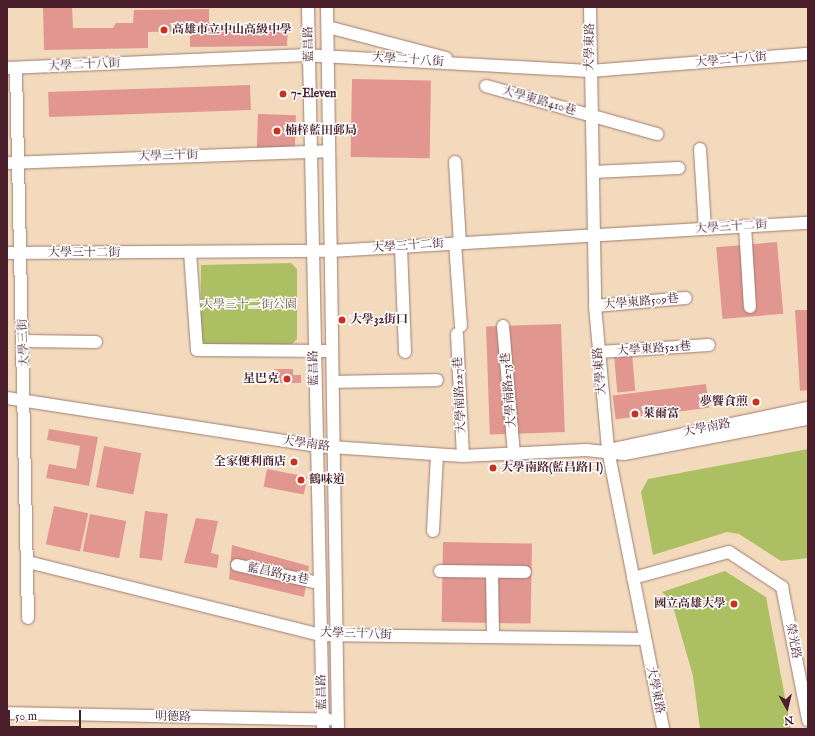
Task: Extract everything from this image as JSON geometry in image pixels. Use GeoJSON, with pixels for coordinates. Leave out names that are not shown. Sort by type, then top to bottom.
{"type":"FeatureCollection","features":[{"type":"Feature","properties":{"kind":"street","name":"藍昌路"},"geometry":{"type":"LineString","coordinates":[[308,7],[323,725]]}},
{"type":"Feature","properties":{"kind":"street","name":"藍昌路"},"geometry":{"type":"LineString","coordinates":[[327,7],[338,725]]}},
{"type":"Feature","properties":{"kind":"street","name":"大學東路"},"geometry":{"type":"LineString","coordinates":[[590,7],[595,306],[608,450],[663,729]]}},
{"type":"Feature","properties":{"kind":"street"},"geometry":{"type":"LineString","coordinates":[[328,27],[476,66]]}},
{"type":"Feature","properties":{"kind":"street","name":"大學二十八街"},"geometry":{"type":"LineString","coordinates":[[12,68],[328,55],[476,66],[590,71],[808,54]]}},
{"type":"Feature","properties":{"kind":"street","name":"大學三街"},"geometry":{"type":"LineString","coordinates":[[12,68],[12,163],[20,253],[26,401],[28,618]]}},
{"type":"Feature","properties":{"kind":"street","name":"大學東路410巷"},"geometry":{"type":"LineString","coordinates":[[486,86],[657,134]]}},
{"type":"Feature","properties":{"kind":"street"},"geometry":{"type":"LineString","coordinates":[[700,149],[705,229]]}},
{"type":"Feature","properties":{"kind":"street","name":"大學三十街"},"geometry":{"type":"LineString","coordinates":[[12,163],[329,151]]}},
{"type":"Feature","properties":{"kind":"street","name":"大學南路227巷"},"geometry":{"type":"LineString","coordinates":[[455,162],[462,456]]}},
{"type":"Feature","properties":{"kind":"street"},"geometry":{"type":"LineString","coordinates":[[593,172],[679,168]]}},
{"type":"Feature","properties":{"kind":"street","name":"大學三十二街"},"geometry":{"type":"LineString","coordinates":[[7,253],[312,252],[808,223]]}},
{"type":"Feature","properties":{"kind":"street"},"geometry":{"type":"LineString","coordinates":[[745,226],[750,307]]}},
{"type":"Feature","properties":{"kind":"street"},"geometry":{"type":"LineString","coordinates":[[401,247],[404,352]]}},
{"type":"Feature","properties":{"kind":"street"},"geometry":{"type":"LineString","coordinates":[[190,252],[197,350],[332,350]]}},
{"type":"Feature","properties":{"kind":"street","name":"大學東路509巷"},"geometry":{"type":"LineString","coordinates":[[595,306],[686,298]]}},
{"type":"Feature","properties":{"kind":"street","name":"大學南路273巷"},"geometry":{"type":"LineString","coordinates":[[503,326],[514,455]]}},
{"type":"Feature","properties":{"kind":"street"},"geometry":{"type":"LineString","coordinates":[[24,341],[96,342]]}},
{"type":"Feature","properties":{"kind":"street","name":"大學東路521巷"},"geometry":{"type":"LineString","coordinates":[[599,352],[709,345]]}},
{"type":"Feature","properties":{"kind":"street"},"geometry":{"type":"LineString","coordinates":[[332,382],[437,380]]}},
{"type":"Feature","properties":{"kind":"street","name":"大學南路"},"geometry":{"type":"LineString","coordinates":[[7,398],[316,446],[462,456],[608,450],[808,408]]}},
{"type":"Feature","properties":{"kind":"street","name":"大學南路"},"geometry":{"type":"LineString","coordinates":[[608,450],[624,454],[808,419]]}},
{"type":"Feature","properties":{"kind":"street"},"geometry":{"type":"LineString","coordinates":[[433,531],[438,455]]}},
{"type":"Feature","properties":{"kind":"street","name":"榮光路"},"geometry":{"type":"LineString","coordinates":[[633,578],[729,552],[782,586],[808,720]]}},
{"type":"Feature","properties":{"kind":"street","name":"大學三十八街"},"geometry":{"type":"LineString","coordinates":[[28,562],[321,635],[645,639]]}},
{"type":"Feature","properties":{"kind":"street","name":"藍昌路532巷"},"geometry":{"type":"LineString","coordinates":[[237,565],[319,583]]}},
{"type":"Feature","properties":{"kind":"street"},"geometry":{"type":"LineString","coordinates":[[440,571],[525,572]]}},
{"type":"Feature","properties":{"kind":"street"},"geometry":{"type":"LineString","coordinates":[[492,572],[493,637]]}},
{"type":"Feature","properties":{"kind":"street","name":"明德路"},"geometry":{"type":"LineString","coordinates":[[7,713],[338,725]]}},
{"type":"Feature","properties":{"kind":"green space","name":"大學三十二街公園"},"geometry":{"type":"Polygon","coordinates":[[[291,263],[297,269],[297,339],[291,345],[207,346],[200,338],[201,265],[291,263]]]}},
{"type":"Feature","properties":{"kind":"green space"},"geometry":{"type":"Polygon","coordinates":[[[808,449],[808,558],[781,561],[739,534],[727,532],[653,555],[641,492],[648,479],[808,449]]]}},
{"type":"Feature","properties":{"kind":"green space"},"geometry":{"type":"Polygon","coordinates":[[[725,571],[766,597],[791,729],[700,729],[693,676],[672,603],[662,592],[725,571]]]}},
{"type":"Feature","properties":{"kind":"building"},"geometry":{"type":"Polygon","coordinates":[[[43,7],[72,7],[73,28],[113,28],[116,23],[133,23],[134,10],[209,9],[209,25],[288,25],[287,46],[190,47],[190,31],[148,32],[148,48],[44,50],[43,7]]]}},
{"type":"Feature","properties":{"kind":"building"},"geometry":{"type":"Polygon","coordinates":[[[352,79],[431,80],[430,158],[351,157],[352,79]]]}},
{"type":"Feature","properties":{"kind":"building"},"geometry":{"type":"Polygon","coordinates":[[[250,85],[251,110],[49,117],[48,92],[250,85]]]}},
{"type":"Feature","properties":{"kind":"building","name":"楠梓藍田郵局"},"geometry":{"type":"Polygon","coordinates":[[[258,114],[296,115],[295,149],[257,148],[258,114]]]}},
{"type":"Feature","properties":{"kind":"building"},"geometry":{"type":"Polygon","coordinates":[[[777,242],[783,314],[723,319],[716,247],[777,242]]]}},
{"type":"Feature","properties":{"kind":"building"},"geometry":{"type":"Polygon","coordinates":[[[795,310],[808,310],[808,390],[800,391],[795,310]]]}},
{"type":"Feature","properties":{"kind":"building"},"geometry":{"type":"Polygon","coordinates":[[[561,324],[565,432],[490,435],[486,327],[561,324]]]}},
{"type":"Feature","properties":{"kind":"building"},"geometry":{"type":"Polygon","coordinates":[[[632,354],[635,391],[617,392],[614,356],[632,354]]]}},
{"type":"Feature","properties":{"kind":"building","name":"星巴克"},"geometry":{"type":"Polygon","coordinates":[[[274,369],[293,369],[293,375],[301,375],[301,383],[274,383],[274,369]]]}},
{"type":"Feature","properties":{"kind":"building"},"geometry":{"type":"Polygon","coordinates":[[[706,384],[709,408],[616,419],[613,395],[706,384]]]}},
{"type":"Feature","properties":{"kind":"building"},"geometry":{"type":"Polygon","coordinates":[[[49,429],[98,437],[89,486],[46,478],[49,464],[76,469],[80,446],[47,440],[49,429]]]}},
{"type":"Feature","properties":{"kind":"building"},"geometry":{"type":"Polygon","coordinates":[[[104,446],[141,453],[133,494],[96,487],[104,446]]]}},
{"type":"Feature","properties":{"kind":"building"},"geometry":{"type":"Polygon","coordinates":[[[267,469],[307,477],[304,494],[264,487],[267,469]]]}},
{"type":"Feature","properties":{"kind":"building"},"geometry":{"type":"Polygon","coordinates":[[[54,506],[88,513],[80,551],[46,544],[54,506]]]}},
{"type":"Feature","properties":{"kind":"building"},"geometry":{"type":"Polygon","coordinates":[[[145,511],[168,514],[162,560],[139,558],[145,511]]]}},
{"type":"Feature","properties":{"kind":"building"},"geometry":{"type":"Polygon","coordinates":[[[90,514],[126,521],[119,558],[83,551],[90,514]]]}},
{"type":"Feature","properties":{"kind":"building"},"geometry":{"type":"Polygon","coordinates":[[[196,518],[218,521],[211,553],[219,555],[217,568],[184,563],[196,518]]]}},
{"type":"Feature","properties":{"kind":"building"},"geometry":{"type":"Polygon","coordinates":[[[443,542],[532,544],[531,624],[442,622],[443,542]]]}},
{"type":"Feature","properties":{"kind":"building"},"geometry":{"type":"Polygon","coordinates":[[[232,545],[309,566],[304,597],[229,579],[232,545]]]}},
{"type":"Feature","properties":{"kind":"place","name":"高雄市立中山高級中學"},"geometry":{"type":"Point","coordinates":[164,30]}},
{"type":"Feature","properties":{"kind":"place","name":"7-Eleven"},"geometry":{"type":"Point","coordinates":[283,94]}},
{"type":"Feature","properties":{"kind":"place","name":"楠梓藍田郵局"},"geometry":{"type":"Point","coordinates":[277,131]}},
{"type":"Feature","properties":{"kind":"place","name":"大學32街口"},"geometry":{"type":"Point","coordinates":[342,320]}},
{"type":"Feature","properties":{"kind":"place","name":"星巴克"},"geometry":{"type":"Point","coordinates":[287,379]}},
{"type":"Feature","properties":{"kind":"place","name":"夢饗食煎"},"geometry":{"type":"Point","coordinates":[756,402]}},
{"type":"Feature","properties":{"kind":"place","name":"萊爾富"},"geometry":{"type":"Point","coordinates":[635,414]}},
{"type":"Feature","properties":{"kind":"place","name":"全家便利商店"},"geometry":{"type":"Point","coordinates":[294,462]}},
{"type":"Feature","properties":{"kind":"place","name":"大學南路(藍昌路口)"},"geometry":{"type":"Point","coordinates":[493,468]}},
{"type":"Feature","properties":{"kind":"place","name":"鶴味道"},"geometry":{"type":"Point","coordinates":[301,480]}},
{"type":"Feature","properties":{"kind":"place","name":"國立高雄大學"},"geometry":{"type":"Point","coordinates":[734,604]}}]}
